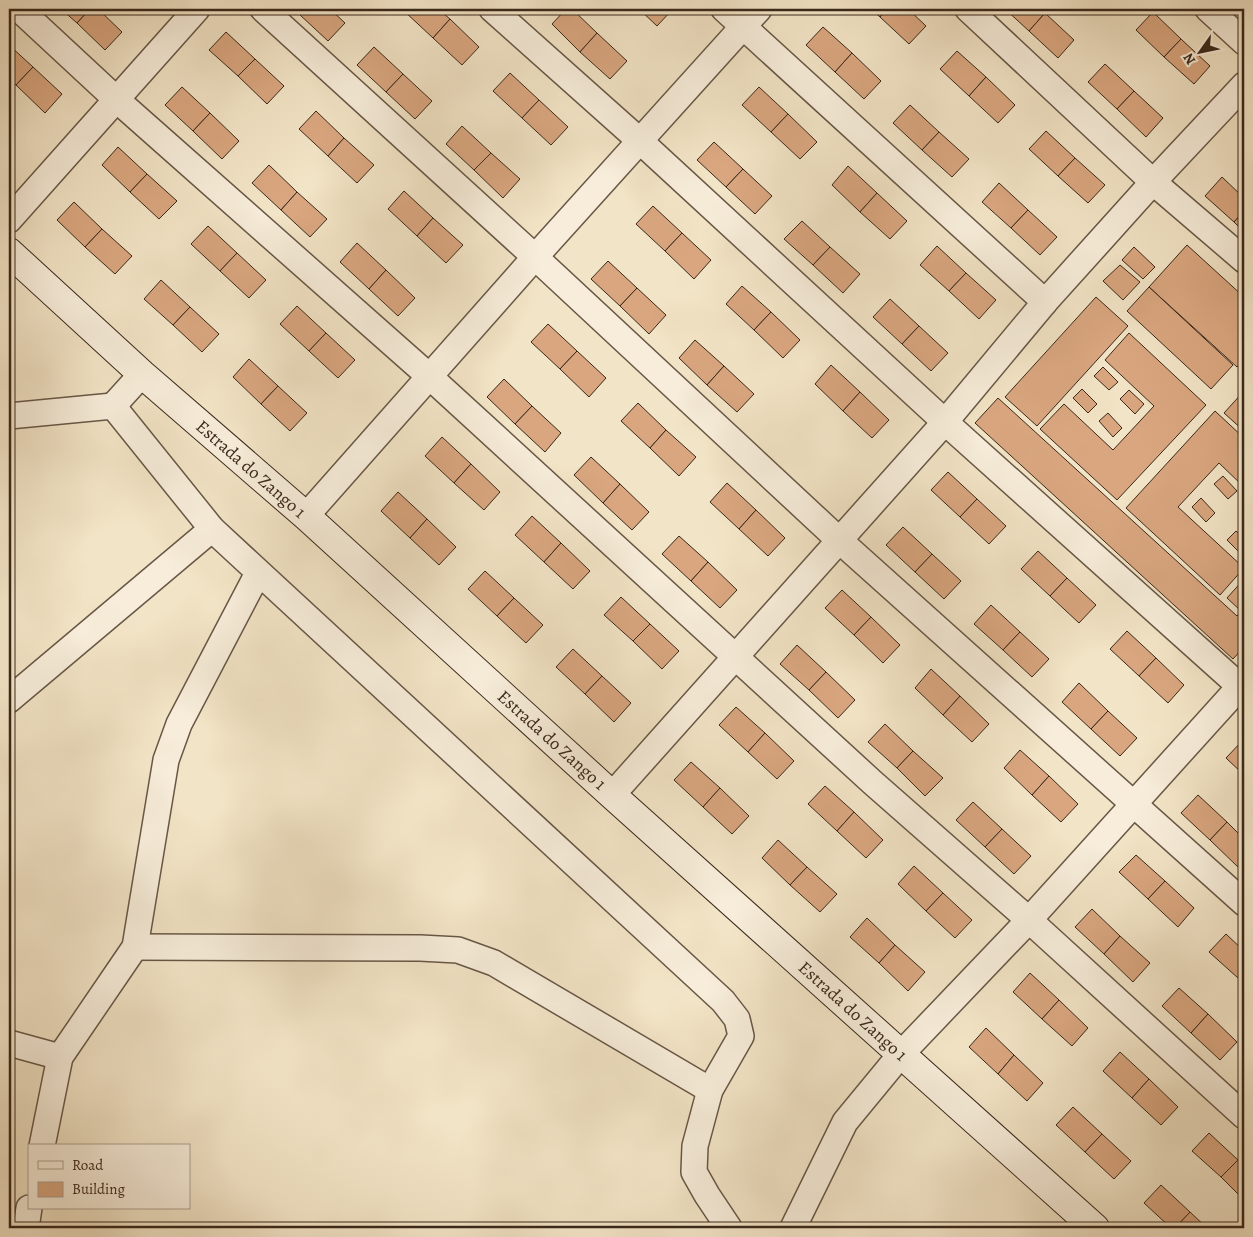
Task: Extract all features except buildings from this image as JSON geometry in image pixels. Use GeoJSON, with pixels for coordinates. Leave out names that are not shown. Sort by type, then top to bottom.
{"type":"FeatureCollection","features":[{"type":"Feature","properties":{"kind":"street"},"geometry":{"type":"LineString","coordinates":[[19,9],[117,100],[430,377],[880,789],[1029,920],[1244,1116]]}},
{"type":"Feature","properties":{"kind":"street"},"geometry":{"type":"LineString","coordinates":[[9,220],[197,9]]}},
{"type":"Feature","properties":{"kind":"street"},"geometry":{"type":"LineString","coordinates":[[263,9],[535,257],[839,540],[1244,903]]}},
{"type":"Feature","properties":{"kind":"street"},"geometry":{"type":"LineString","coordinates":[[492,9],[640,141],[945,422],[1243,686],[1029,920],[901,1054],[845,1122],[793,1228]]}},
{"type":"Feature","properties":{"kind":"street"},"geometry":{"type":"LineString","coordinates":[[724,9],[751,18],[1045,302]]}},
{"type":"Feature","properties":{"kind":"street"},"geometry":{"type":"LineString","coordinates":[[968,9],[1153,182],[1244,260]]}},
{"type":"Feature","properties":{"kind":"street"},"geometry":{"type":"LineString","coordinates":[[1208,9],[1244,42]]}},
{"type":"Feature","properties":{"kind":"street"},"geometry":{"type":"LineString","coordinates":[[306,516],[535,257],[751,18]]}},
{"type":"Feature","properties":{"kind":"street"},"geometry":{"type":"LineString","coordinates":[[612,795],[945,422],[1045,302],[1153,182],[1244,86]]}},
{"type":"Feature","properties":{"kind":"street","name":"Estrada do Zango 1"},"geometry":{"type":"LineString","coordinates":[[9,252],[142,374],[306,516],[612,795],[1095,1228]]}},
{"type":"Feature","properties":{"kind":"street"},"geometry":{"type":"LineString","coordinates":[[9,416],[113,406],[142,374]]}},
{"type":"Feature","properties":{"kind":"street"},"geometry":{"type":"LineString","coordinates":[[113,406],[212,529],[722,1001],[737,1019],[741,1036],[710,1090],[695,1146],[694,1172],[707,1196],[729,1228]]}},
{"type":"Feature","properties":{"kind":"street"},"geometry":{"type":"LineString","coordinates":[[9,700],[212,529]]}},
{"type":"Feature","properties":{"kind":"street"},"geometry":{"type":"LineString","coordinates":[[42,1144],[60,1057],[135,947],[166,760],[179,724],[258,573]]}},
{"type":"Feature","properties":{"kind":"street"},"geometry":{"type":"LineString","coordinates":[[135,947],[420,948],[458,950],[494,963],[710,1090]]}},
{"type":"Feature","properties":{"kind":"street"},"geometry":{"type":"LineString","coordinates":[[9,1043],[60,1057]]}}]}
